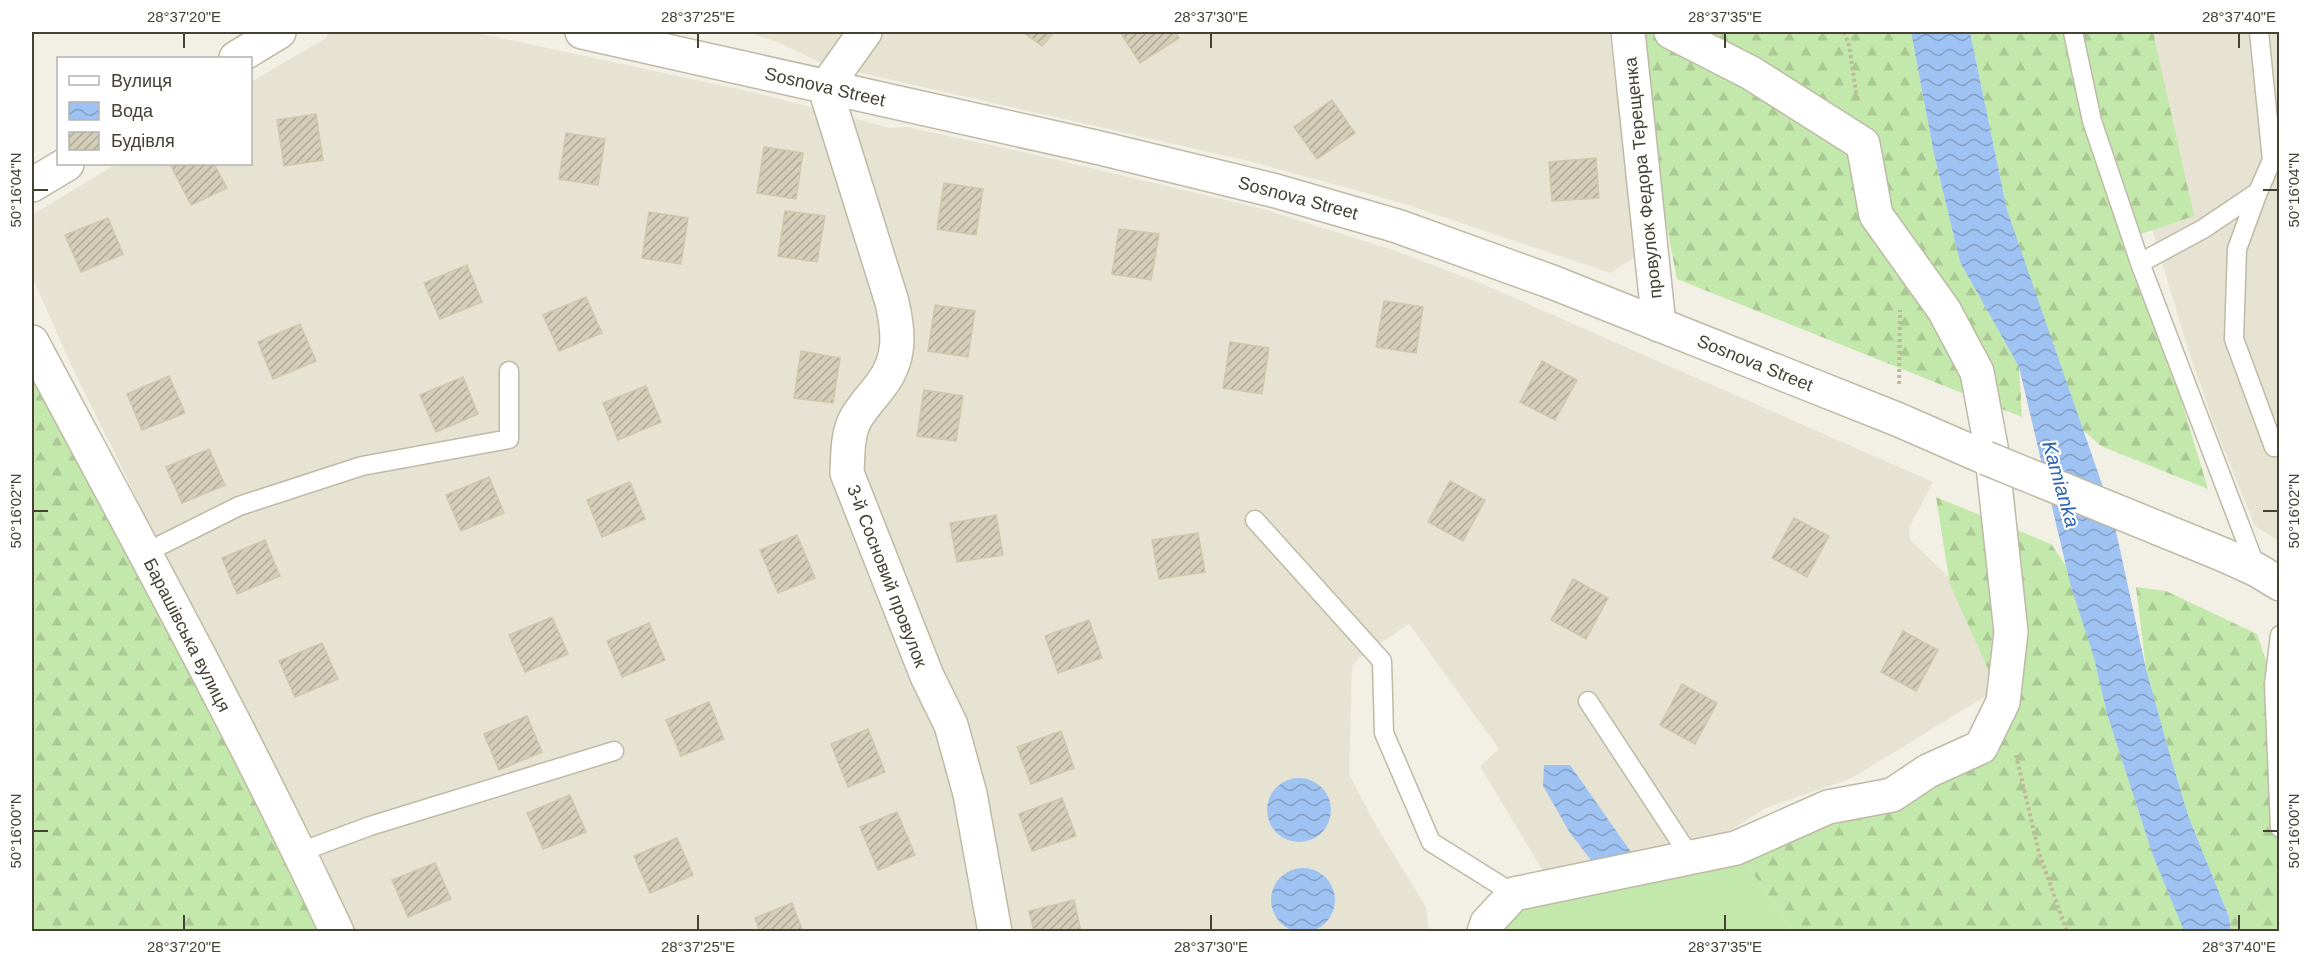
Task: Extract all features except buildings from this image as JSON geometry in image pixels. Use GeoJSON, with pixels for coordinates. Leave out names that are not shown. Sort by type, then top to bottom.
{"type":"FeatureCollection","features":[{"type":"Feature","properties":{"kind":"street"},"geometry":{"type":"LineString","coordinates":[[238,57],[279,32]]}},
{"type":"Feature","properties":{"kind":"street"},"geometry":{"type":"LineString","coordinates":[[825,88],[865,32]]}},
{"type":"Feature","properties":{"kind":"street","name":"провулок Федора Терещенка"},"geometry":{"type":"LineString","coordinates":[[1628,32],[1659,325]]}},
{"type":"Feature","properties":{"kind":"street"},"geometry":{"type":"LineString","coordinates":[[1484,932],[1487,923],[1514,894],[1736,848],[1828,807],[1892,795],[1929,771],[1981,747],[2003,702],[2011,632],[1991,447],[1977,372],[1944,310],[1876,215],[1863,144],[1751,73],[1671,32]]}},
{"type":"Feature","properties":{"kind":"street","name":"Sosnova Street"},"geometry":{"type":"LineString","coordinates":[[593,33],[825,88],[1100,148],[1276,191],[1397,226],[1552,282],[1899,420],[2224,555],[2268,577]]}},
{"type":"Feature","properties":{"kind":"street","name":"3-й Сосновий провулок"},"geometry":{"type":"LineString","coordinates":[[825,88],[892,302],[898,335],[893,365],[882,385],[855,420],[849,442],[847,473],[927,676],[951,725],[970,794],[995,932]]}},
{"type":"Feature","properties":{"kind":"street"},"geometry":{"type":"LineString","coordinates":[[32,185],[65,165]]}},
{"type":"Feature","properties":{"kind":"street","name":"Барашівська вулиця"},"geometry":{"type":"LineString","coordinates":[[32,342],[145,553],[300,852],[337,932]]}},
{"type":"Feature","properties":{"kind":"lane"},"geometry":{"type":"LineString","coordinates":[[2073,32],[2092,121],[2140,263],[2268,577]]}},
{"type":"Feature","properties":{"kind":"lane"},"geometry":{"type":"LineString","coordinates":[[2259,32],[2272,160],[2237,249],[2234,339],[2274,447]]}},
{"type":"Feature","properties":{"kind":"lane"},"geometry":{"type":"LineString","coordinates":[[2140,263],[2203,229],[2258,192]]}},
{"type":"Feature","properties":{"kind":"lane"},"geometry":{"type":"LineString","coordinates":[[145,553],[239,506],[362,466],[509,439],[509,371]]}},
{"type":"Feature","properties":{"kind":"lane"},"geometry":{"type":"LineString","coordinates":[[1255,520],[1382,661],[1384,733],[1431,842],[1514,894]]}},
{"type":"Feature","properties":{"kind":"lane"},"geometry":{"type":"LineString","coordinates":[[2280,635],[2274,684],[2280,828]]}},
{"type":"Feature","properties":{"kind":"lane"},"geometry":{"type":"LineString","coordinates":[[1588,700],[1691,858]]}},
{"type":"Feature","properties":{"kind":"lane"},"geometry":{"type":"LineString","coordinates":[[300,852],[370,826],[614,751]]}},
{"type":"Feature","properties":{"kind":"path"},"geometry":{"type":"LineString","coordinates":[[1844,32],[1849,45],[1863,144]]}},
{"type":"Feature","properties":{"kind":"path"},"geometry":{"type":"LineString","coordinates":[[1899,420],[1900,306]]}},
{"type":"Feature","properties":{"kind":"path"},"geometry":{"type":"LineString","coordinates":[[2003,702],[2039,853],[2067,932]]}},
{"type":"Feature","properties":{"kind":"shaded area"},"geometry":{"type":"Polygon","coordinates":[[[329,32],[473,32],[752,92],[890,128],[907,127],[1032,154],[1263,209],[1393,250],[1485,285],[1933,482],[1909,528],[1910,540],[1979,606],[1991,677],[1986,696],[1852,778],[1766,808],[1712,842],[1557,894],[1480,766],[1499,749],[1409,624],[1359,658],[1352,666],[1349,774],[1374,822],[1426,907],[1429,931],[353,931],[213,668],[127,478],[70,363],[32,276],[32,215],[114,165],[252,165],[252,81],[326,38],[329,32]]]}},
{"type":"Feature","properties":{"kind":"shaded area"},"geometry":{"type":"Polygon","coordinates":[[[745,32],[1609,32],[1637,256],[1610,273],[1408,205],[1362,192],[1249,161],[826,65],[775,41],[745,32]]]}},
{"type":"Feature","properties":{"kind":"shaded area"},"geometry":{"type":"Polygon","coordinates":[[[2094,32],[2279,32],[2279,541],[2255,526],[2215,427],[2186,343],[2094,32]]]}},
{"type":"Feature","properties":{"kind":"green space"},"geometry":{"type":"Polygon","coordinates":[[[1629,32],[1911,32],[1934,154],[1960,262],[2019,367],[2022,417],[1677,279],[1629,32]]]}},
{"type":"Feature","properties":{"kind":"green space"},"geometry":{"type":"Polygon","coordinates":[[[1970,32],[2153,32],[2194,216],[2132,237],[2208,489],[2101,446],[2076,424],[2007,210],[1970,32]]]}},
{"type":"Feature","properties":{"kind":"green space"},"geometry":{"type":"Polygon","coordinates":[[[32,351],[322,931],[32,931],[32,351]]]}},
{"type":"Feature","properties":{"kind":"green space"},"geometry":{"type":"Polygon","coordinates":[[[1936,497],[2051,544],[2066,566],[2094,658],[2107,714],[2153,856],[2184,931],[1792,931],[1736,848],[1981,747],[2003,702],[1950,585],[1936,497]]]}},
{"type":"Feature","properties":{"kind":"green space"},"geometry":{"type":"Polygon","coordinates":[[[2136,587],[2166,591],[2257,634],[2274,684],[2280,828],[2279,931],[2231,931],[2229,917],[2189,818],[2146,669],[2136,587]]]}},
{"type":"Feature","properties":{"kind":"green space"},"geometry":{"type":"Polygon","coordinates":[[[1736,848],[1792,931],[1484,932],[1514,894],[1736,848]]]}},
{"type":"Feature","properties":{"kind":"water","name":"Kamianka"},"geometry":{"type":"Polygon","coordinates":[[[1911,32],[1970,32],[2007,210],[2112,513],[2146,669],[2168,748],[2189,818],[2229,917],[2231,931],[2184,931],[2153,856],[2107,714],[2094,658],[2070,583],[2019,367],[1960,262],[1934,154],[1911,32]]]}},
{"type":"Feature","properties":{"kind":"water"},"geometry":{"type":"Polygon","coordinates":[[[1544,765],[1570,765],[1631,852],[1591,860],[1570,833],[1543,786],[1544,765]]]}},
{"type":"Feature","properties":{"kind":"water"},"geometry":{"type":"Polygon","coordinates":[[[1299,778],[1311,780],[1322,787],[1329,798],[1331,810],[1329,822],[1322,833],[1311,840],[1299,842],[1287,840],[1276,833],[1269,822],[1267,810],[1269,798],[1276,787],[1287,780],[1299,778]]]}},
{"type":"Feature","properties":{"kind":"water"},"geometry":{"type":"Polygon","coordinates":[[[1303,868],[1315,870],[1326,877],[1333,888],[1335,900],[1333,912],[1326,923],[1315,930],[1303,932],[1291,930],[1280,923],[1273,912],[1271,900],[1273,888],[1280,877],[1291,870],[1303,868]]]}}]}
